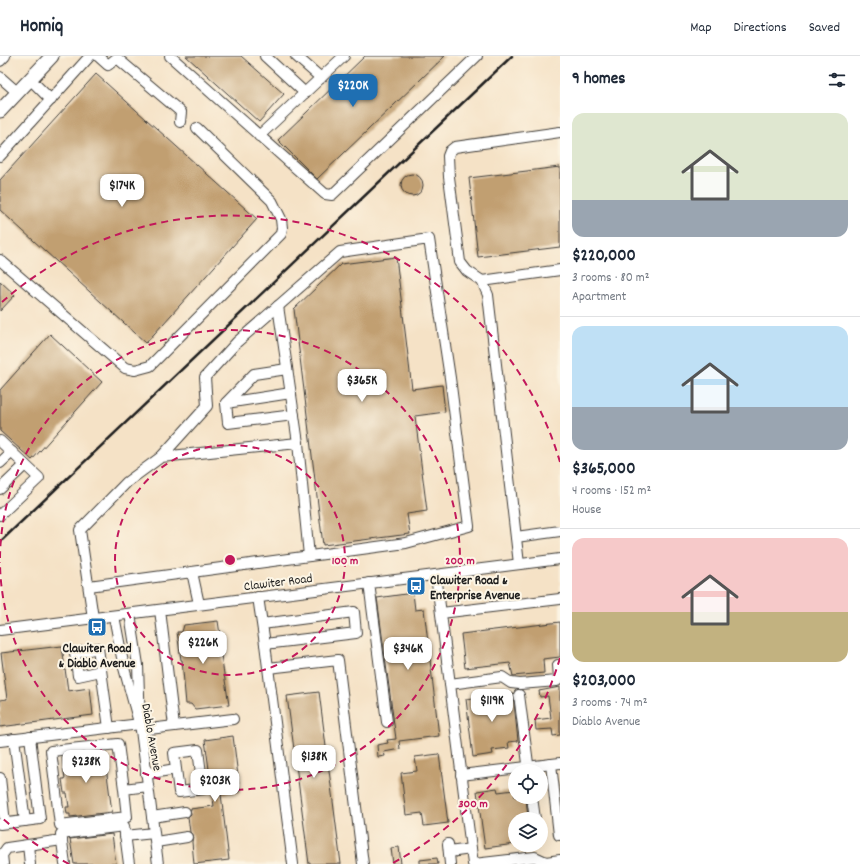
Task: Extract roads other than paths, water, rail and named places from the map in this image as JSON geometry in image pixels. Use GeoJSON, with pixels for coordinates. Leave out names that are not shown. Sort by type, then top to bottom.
{"type":"FeatureCollection","features":[{"type":"Feature","properties":{"kind":"main road"},"geometry":{"type":"LineString","coordinates":[[0,111],[52,56]]}},
{"type":"Feature","properties":{"kind":"street"},"geometry":{"type":"LineString","coordinates":[[0,61],[5,56]]}},
{"type":"Feature","properties":{"kind":"street"},"geometry":{"type":"LineString","coordinates":[[0,156],[90,56]]}},
{"type":"Feature","properties":{"kind":"street"},"geometry":{"type":"LineString","coordinates":[[98,56],[108,64],[117,58],[181,112],[180,122]]}},
{"type":"Feature","properties":{"kind":"street"},"geometry":{"type":"LineString","coordinates":[[170,56],[324,194],[332,195],[476,56]]}},
{"type":"Feature","properties":{"kind":"street"},"geometry":{"type":"LineString","coordinates":[[265,56],[305,93]]}},
{"type":"Feature","properties":{"kind":"street"},"geometry":{"type":"LineString","coordinates":[[259,136],[344,56]]}},
{"type":"Feature","properties":{"kind":"street"},"geometry":{"type":"LineString","coordinates":[[302,58],[321,78]]}},
{"type":"Feature","properties":{"kind":"street"},"geometry":{"type":"LineString","coordinates":[[0,77],[17,92]]}},
{"type":"Feature","properties":{"kind":"street"},"geometry":{"type":"LineString","coordinates":[[30,79],[51,100]]}},
{"type":"Feature","properties":{"kind":"street"},"geometry":{"type":"LineString","coordinates":[[0,260],[125,368],[135,370],[150,366],[281,234],[281,219],[272,201],[197,128]]}},
{"type":"Feature","properties":{"kind":"street"},"geometry":{"type":"LineString","coordinates":[[519,564],[488,295],[482,281],[466,271],[460,262],[449,177],[448,156],[450,151],[455,147],[560,132]]}},
{"type":"Feature","properties":{"kind":"street"},"geometry":{"type":"LineString","coordinates":[[89,586],[406,543],[469,526],[450,378],[429,239],[340,252],[237,342],[205,377],[207,406],[161,457],[127,482],[80,530],[93,618]]}},
{"type":"Feature","properties":{"kind":"street"},"geometry":{"type":"LineString","coordinates":[[482,281],[560,270]]}},
{"type":"Feature","properties":{"kind":"street"},"geometry":{"type":"LineString","coordinates":[[278,306],[298,443],[309,556]]}},
{"type":"Feature","properties":{"kind":"street"},"geometry":{"type":"LineString","coordinates":[[287,369],[254,374],[226,403],[228,423],[294,415]]}},
{"type":"Feature","properties":{"kind":"street"},"geometry":{"type":"LineString","coordinates":[[226,403],[290,393]]}},
{"type":"Feature","properties":{"kind":"street"},"geometry":{"type":"LineString","coordinates":[[0,441],[39,478],[0,515]]}},
{"type":"Feature","properties":{"kind":"street"},"geometry":{"type":"LineString","coordinates":[[161,457],[298,443]]}},
{"type":"Feature","properties":{"kind":"street"},"geometry":{"type":"LineString","coordinates":[[0,463],[12,452]]}},
{"type":"Feature","properties":{"kind":"street"},"geometry":{"type":"LineString","coordinates":[[0,489],[25,465]]}},
{"type":"Feature","properties":{"kind":"street"},"geometry":{"type":"LineString","coordinates":[[516,537],[560,531]]}},
{"type":"Feature","properties":{"kind":"street","name":"Clawiter Road"},"geometry":{"type":"LineString","coordinates":[[0,630],[560,559]]}},
{"type":"Feature","properties":{"kind":"street"},"geometry":{"type":"LineString","coordinates":[[192,572],[199,604]]}},
{"type":"Feature","properties":{"kind":"street"},"geometry":{"type":"LineString","coordinates":[[436,575],[473,864],[535,857],[546,862],[560,860]]}},
{"type":"Feature","properties":{"kind":"street"},"geometry":{"type":"LineString","coordinates":[[369,583],[387,722]]}},
{"type":"Feature","properties":{"kind":"street"},"geometry":{"type":"LineString","coordinates":[[258,597],[293,864]]}},
{"type":"Feature","properties":{"kind":"street"},"geometry":{"type":"LineString","coordinates":[[441,613],[560,599]]}},
{"type":"Feature","properties":{"kind":"street"},"geometry":{"type":"LineString","coordinates":[[160,610],[174,726]]}},
{"type":"Feature","properties":{"kind":"street"},"geometry":{"type":"LineString","coordinates":[[262,624],[354,612],[356,633],[265,644]]}},
{"type":"Feature","properties":{"kind":"street"},"geometry":{"type":"LineString","coordinates":[[130,614],[138,665],[141,727]]}},
{"type":"Feature","properties":{"kind":"street","name":"Diablo Avenue"},"geometry":{"type":"LineString","coordinates":[[114,616],[124,668],[141,727],[158,864]]}},
{"type":"Feature","properties":{"kind":"street"},"geometry":{"type":"LineString","coordinates":[[268,668],[338,660],[363,864]]}},
{"type":"Feature","properties":{"kind":"street"},"geometry":{"type":"LineString","coordinates":[[450,684],[502,677],[511,683],[520,684],[557,681],[559,678],[558,665],[560,665]]}},
{"type":"Feature","properties":{"kind":"street"},"geometry":{"type":"LineString","coordinates":[[101,671],[109,728]]}},
{"type":"Feature","properties":{"kind":"street"},"geometry":{"type":"LineString","coordinates":[[519,695],[528,764]]}},
{"type":"Feature","properties":{"kind":"street"},"geometry":{"type":"LineString","coordinates":[[0,741],[109,728],[174,726],[233,719]]}},
{"type":"Feature","properties":{"kind":"street"},"geometry":{"type":"LineString","coordinates":[[0,778],[3,823],[40,819],[30,737]]}},
{"type":"Feature","properties":{"kind":"street"},"geometry":{"type":"LineString","coordinates":[[14,739],[25,821]]}},
{"type":"Feature","properties":{"kind":"street"},"geometry":{"type":"LineString","coordinates":[[118,744],[124,789],[128,817],[60,825],[51,751],[118,744]]}},
{"type":"Feature","properties":{"kind":"street"},"geometry":{"type":"LineString","coordinates":[[198,750],[203,789],[179,792],[176,770],[174,754],[198,750]]}},
{"type":"Feature","properties":{"kind":"street"},"geometry":{"type":"LineString","coordinates":[[555,764],[559,835]]}},
{"type":"Feature","properties":{"kind":"street"},"geometry":{"type":"LineString","coordinates":[[146,774],[176,770]]}},
{"type":"Feature","properties":{"kind":"street"},"geometry":{"type":"LineString","coordinates":[[461,775],[508,771]]}},
{"type":"Feature","properties":{"kind":"street"},"geometry":{"type":"LineString","coordinates":[[124,789],[148,786]]}},
{"type":"Feature","properties":{"kind":"street"},"geometry":{"type":"LineString","coordinates":[[152,817],[185,812]]}},
{"type":"Feature","properties":{"kind":"street"},"geometry":{"type":"LineString","coordinates":[[65,864],[61,834],[124,826],[129,864]]}},
{"type":"Feature","properties":{"kind":"street"},"geometry":{"type":"LineString","coordinates":[[125,836],[187,837]]}},
{"type":"Feature","properties":{"kind":"street"},"geometry":{"type":"LineString","coordinates":[[3,864],[2,855],[6,848],[62,840]]}},
{"type":"Feature","properties":{"kind":"street"},"geometry":{"type":"LineString","coordinates":[[28,845],[30,864]]}},
{"type":"Feature","properties":{"kind":"street"},"geometry":{"type":"LineString","coordinates":[[450,864],[448,848],[471,849]]}},
{"type":"Feature","properties":{"kind":"railway"},"geometry":{"type":"LineString","coordinates":[[0,542],[512,56]]}},
{"type":"Feature","properties":{"kind":"place","name":"Clawiter Road & Enterprise Avenue"},"geometry":{"type":"Point","coordinates":[416,586]}},
{"type":"Feature","properties":{"kind":"place","name":"Clawiter Road & Diablo Avenue"},"geometry":{"type":"Point","coordinates":[97,627]}}]}
